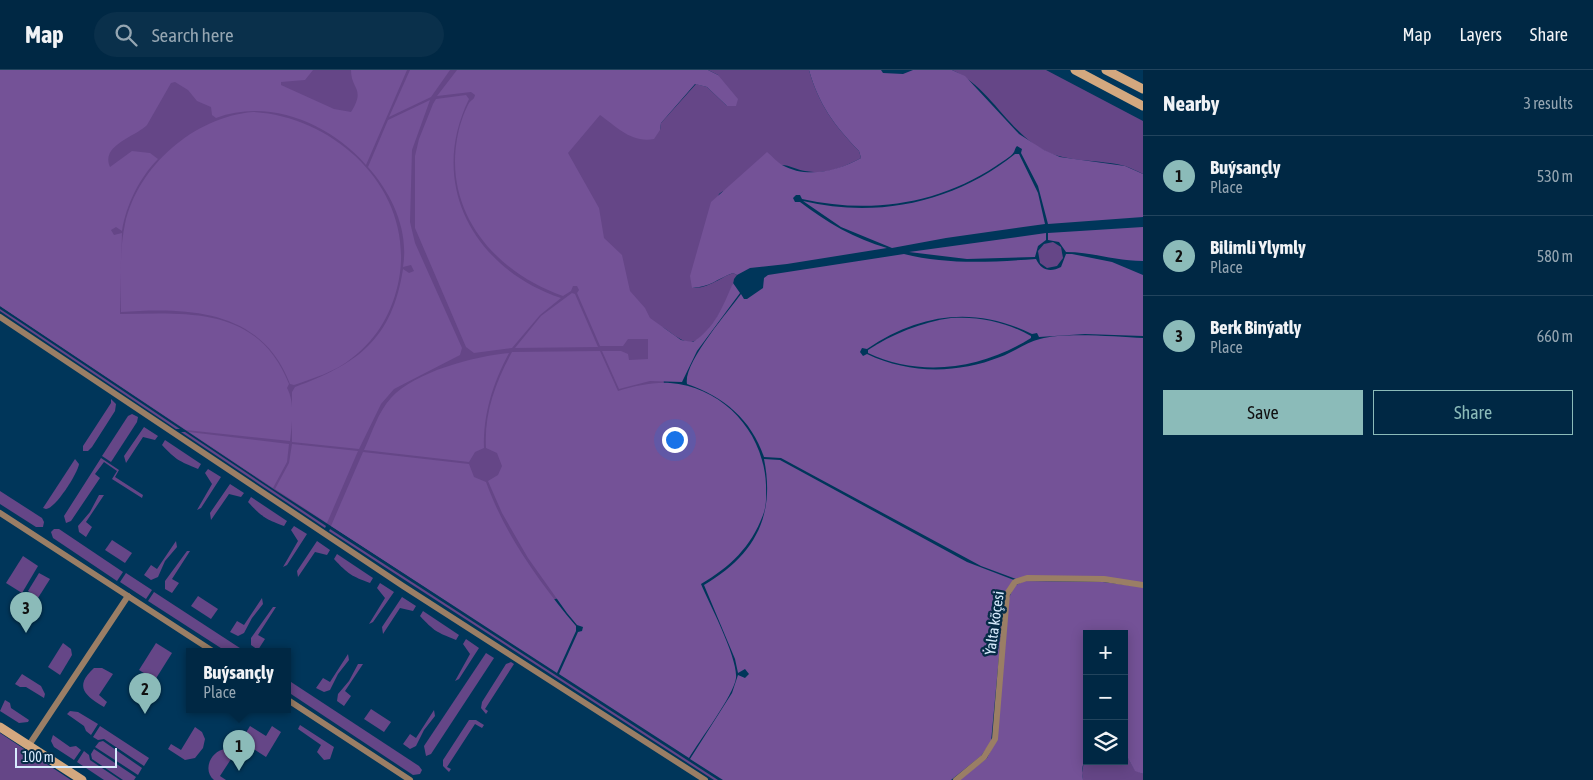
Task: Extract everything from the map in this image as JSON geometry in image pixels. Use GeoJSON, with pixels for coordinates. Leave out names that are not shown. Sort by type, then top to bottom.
{"type":"FeatureCollection","features":[{"type":"Feature","properties":{"kind":"street"},"geometry":{"type":"LineString","coordinates":[[1075,70],[1143,106]]}},
{"type":"Feature","properties":{"kind":"street"},"geometry":{"type":"LineString","coordinates":[[1106,70],[1143,89]]}},
{"type":"Feature","properties":{"kind":"street"},"geometry":{"type":"LineString","coordinates":[[0,317],[403,586],[704,780]]}},
{"type":"Feature","properties":{"kind":"street"},"geometry":{"type":"LineString","coordinates":[[0,513],[208,648]]}},
{"type":"Feature","properties":{"kind":"street","name":"Ýalta köçesi"},"geometry":{"type":"LineString","coordinates":[[956,780],[984,757],[995,738],[1008,594],[1012,585],[1027,578],[1104,579],[1143,585]]}},
{"type":"Feature","properties":{"kind":"street"},"geometry":{"type":"LineString","coordinates":[[29,745],[128,596]]}},
{"type":"Feature","properties":{"kind":"street"},"geometry":{"type":"LineString","coordinates":[[291,702],[410,780]]}},
{"type":"Feature","properties":{"kind":"street"},"geometry":{"type":"LineString","coordinates":[[0,726],[82,780]]}},
{"type":"Feature","properties":{"kind":"shaded area"},"geometry":{"type":"Polygon","coordinates":[[[0,70],[652,70],[660,130],[661,123],[696,84],[707,87],[727,106],[718,75],[708,70],[809,70],[828,114],[859,151],[861,158],[840,168],[820,172],[805,171],[785,165],[776,166],[750,177],[719,194],[692,288],[709,285],[733,273],[737,275],[729,295],[711,327],[696,340],[685,341],[662,327],[670,574],[472,617],[275,490],[0,306],[0,70]]]}},
{"type":"Feature","properties":{"kind":"shaded area"},"geometry":{"type":"Polygon","coordinates":[[[0,70],[313,70],[305,80],[281,82],[281,85],[334,109],[351,112],[358,93],[353,82],[351,70],[407,70],[366,165],[335,138],[317,127],[298,119],[278,113],[257,111],[236,113],[216,118],[212,115],[211,107],[197,101],[188,90],[175,82],[171,83],[147,125],[115,147],[108,159],[110,167],[132,151],[150,153],[158,159],[145,174],[130,202],[122,231],[116,227],[111,230],[114,235],[122,233],[120,314],[196,315],[219,319],[240,327],[259,340],[276,359],[289,384],[287,388],[290,394],[292,413],[290,441],[186,430],[0,306],[0,70]]]}},
{"type":"Feature","properties":{"kind":"shaded area"},"geometry":{"type":"Polygon","coordinates":[[[410,70],[450,70],[431,97],[389,117],[410,70]]]}},
{"type":"Feature","properties":{"kind":"shaded area"},"geometry":{"type":"Polygon","coordinates":[[[457,70],[708,70],[718,75],[738,99],[736,106],[727,106],[707,87],[695,84],[661,123],[660,130],[654,139],[638,139],[631,136],[600,115],[568,153],[599,208],[604,238],[622,255],[630,291],[645,308],[650,318],[681,340],[693,342],[713,323],[733,283],[740,293],[697,351],[682,382],[650,381],[619,389],[602,351],[621,351],[628,354],[629,360],[648,359],[648,339],[628,339],[623,346],[600,346],[577,293],[579,290],[577,286],[573,286],[571,291],[563,296],[539,286],[516,272],[497,256],[480,237],[467,215],[459,192],[455,166],[460,125],[469,103],[475,95],[471,92],[437,96],[457,70]]]}},
{"type":"Feature","properties":{"kind":"shaded area"},"geometry":{"type":"Polygon","coordinates":[[[809,70],[881,70],[883,73],[903,74],[913,70],[952,70],[965,76],[1019,134],[1044,150],[1060,157],[1125,166],[1143,174],[1143,217],[1048,224],[1038,186],[1021,153],[1022,149],[1017,146],[1008,158],[996,166],[950,190],[926,198],[902,203],[852,206],[802,199],[800,195],[796,195],[793,198],[795,202],[800,202],[831,223],[852,235],[887,248],[750,268],[737,275],[733,273],[709,284],[692,288],[690,276],[711,202],[767,152],[782,165],[802,172],[832,170],[861,158],[859,151],[828,114],[809,70]]]}},
{"type":"Feature","properties":{"kind":"shaded area"},"geometry":{"type":"Polygon","coordinates":[[[952,70],[1046,70],[1143,121],[1143,174],[1125,166],[1073,159],[1043,150],[1030,142],[977,87],[965,77],[952,70]]]}},
{"type":"Feature","properties":{"kind":"shaded area"},"geometry":{"type":"Polygon","coordinates":[[[466,95],[469,99],[457,131],[454,162],[457,192],[467,220],[483,245],[504,267],[531,285],[561,298],[540,315],[512,348],[474,353],[466,347],[415,228],[415,156],[419,139],[436,99],[466,95]]]}},
{"type":"Feature","properties":{"kind":"shaded area"},"geometry":{"type":"Polygon","coordinates":[[[430,100],[412,150],[410,222],[415,243],[462,348],[460,355],[394,389],[381,404],[359,449],[292,442],[292,392],[295,387],[336,369],[354,358],[368,346],[390,314],[398,294],[403,269],[409,273],[414,271],[411,265],[403,267],[403,240],[397,213],[384,189],[368,167],[388,120],[430,100]]]}},
{"type":"Feature","properties":{"kind":"shaded area"},"geometry":{"type":"Polygon","coordinates":[[[253,112],[284,117],[314,128],[340,144],[364,164],[382,189],[395,216],[401,247],[399,279],[393,302],[377,333],[361,350],[339,367],[294,385],[290,384],[278,359],[261,341],[242,327],[221,318],[173,311],[121,312],[123,235],[132,203],[142,183],[156,164],[190,134],[210,123],[231,116],[253,112]]]}},
{"type":"Feature","properties":{"kind":"shaded area"},"geometry":{"type":"Polygon","coordinates":[[[1015,154],[1019,154],[1038,193],[1045,224],[946,238],[892,248],[841,227],[803,201],[859,208],[887,207],[915,202],[941,195],[967,184],[992,171],[1015,154]]]}},
{"type":"Feature","properties":{"kind":"shaded area"},"geometry":{"type":"Polygon","coordinates":[[[1143,227],[1143,261],[1066,252],[1059,242],[1048,240],[1048,233],[1143,227]]]}},
{"type":"Feature","properties":{"kind":"shaded area"},"geometry":{"type":"Polygon","coordinates":[[[1046,233],[1046,240],[1038,246],[1035,257],[967,259],[909,252],[1046,233]]]}},
{"type":"Feature","properties":{"kind":"shaded area"},"geometry":{"type":"Polygon","coordinates":[[[1053,242],[1061,247],[1063,258],[1057,266],[1047,268],[1040,263],[1038,251],[1044,244],[1053,242]]]}},
{"type":"Feature","properties":{"kind":"shaded area"},"geometry":{"type":"Polygon","coordinates":[[[904,254],[953,261],[986,262],[1036,259],[1043,268],[1053,270],[1061,267],[1066,254],[1072,254],[1112,262],[1143,275],[1143,336],[1085,334],[1039,337],[1037,333],[1032,334],[990,319],[948,318],[927,321],[907,328],[867,349],[862,348],[860,352],[863,356],[867,354],[899,365],[916,368],[950,369],[984,363],[1035,340],[1051,337],[1143,338],[1143,583],[1103,577],[1016,579],[981,566],[781,458],[764,457],[752,431],[734,411],[713,396],[687,384],[692,364],[717,325],[741,294],[744,299],[747,299],[763,288],[764,278],[768,275],[904,254]]]}},
{"type":"Feature","properties":{"kind":"shaded area"},"geometry":{"type":"Polygon","coordinates":[[[572,293],[575,294],[598,347],[515,348],[541,316],[572,293]]]}},
{"type":"Feature","properties":{"kind":"shaded area"},"geometry":{"type":"Polygon","coordinates":[[[0,309],[180,429],[176,429],[0,311],[0,309]]]}},
{"type":"Feature","properties":{"kind":"shaded area"},"geometry":{"type":"Polygon","coordinates":[[[951,318],[972,318],[992,321],[1022,331],[1031,336],[1031,338],[1012,349],[992,357],[972,363],[951,366],[909,366],[888,361],[868,353],[868,350],[897,334],[929,322],[951,318]]]}},
{"type":"Feature","properties":{"kind":"shaded area"},"geometry":{"type":"Polygon","coordinates":[[[600,351],[618,391],[657,383],[670,383],[689,386],[707,393],[723,403],[749,430],[758,447],[763,466],[766,504],[758,526],[738,555],[721,571],[701,584],[733,658],[736,678],[734,686],[723,706],[689,758],[559,674],[578,632],[582,631],[583,627],[577,625],[567,613],[528,558],[502,513],[488,481],[498,475],[502,466],[497,453],[486,448],[489,411],[500,375],[512,352],[600,351]]]}},
{"type":"Feature","properties":{"kind":"shaded area"},"geometry":{"type":"Polygon","coordinates":[[[509,353],[490,399],[485,423],[484,448],[475,452],[469,462],[364,450],[386,404],[401,389],[414,380],[463,362],[509,353]]]}},
{"type":"Feature","properties":{"kind":"shaded area"},"geometry":{"type":"Polygon","coordinates":[[[111,399],[116,404],[115,411],[92,447],[88,451],[83,451],[83,446],[111,403],[111,399]]]}},
{"type":"Feature","properties":{"kind":"shaded area"},"geometry":{"type":"Polygon","coordinates":[[[132,414],[138,417],[137,422],[111,462],[102,456],[128,416],[132,414]]]}},
{"type":"Feature","properties":{"kind":"shaded area"},"geometry":{"type":"Polygon","coordinates":[[[144,427],[158,436],[155,440],[143,437],[126,463],[124,456],[144,427]]]}},
{"type":"Feature","properties":{"kind":"shaded area"},"geometry":{"type":"Polygon","coordinates":[[[181,432],[185,432],[326,526],[325,528],[181,432]]]}},
{"type":"Feature","properties":{"kind":"shaded area"},"geometry":{"type":"Polygon","coordinates":[[[189,432],[289,444],[287,462],[273,488],[189,432]]]}},
{"type":"Feature","properties":{"kind":"shaded area"},"geometry":{"type":"Polygon","coordinates":[[[165,440],[201,464],[198,469],[182,462],[171,454],[162,445],[165,440]]]}},
{"type":"Feature","properties":{"kind":"shaded area"},"geometry":{"type":"Polygon","coordinates":[[[292,444],[358,451],[327,523],[275,489],[289,463],[292,444]]]}},
{"type":"Feature","properties":{"kind":"shaded area"},"geometry":{"type":"Polygon","coordinates":[[[363,452],[469,464],[474,477],[486,482],[513,540],[549,593],[576,626],[576,631],[557,673],[331,526],[363,452]]]}},
{"type":"Feature","properties":{"kind":"shaded area"},"geometry":{"type":"Polygon","coordinates":[[[101,458],[119,470],[115,477],[143,495],[142,498],[112,479],[117,471],[104,462],[95,474],[100,478],[71,521],[66,523],[64,516],[101,458]]]}},
{"type":"Feature","properties":{"kind":"shaded area"},"geometry":{"type":"Polygon","coordinates":[[[75,459],[79,464],[78,469],[66,490],[50,507],[43,508],[75,459]]]}},
{"type":"Feature","properties":{"kind":"shaded area"},"geometry":{"type":"Polygon","coordinates":[[[764,459],[780,460],[967,562],[1014,580],[1005,593],[991,742],[981,756],[951,780],[723,780],[690,759],[732,693],[738,675],[745,678],[749,674],[745,669],[738,673],[735,659],[704,585],[736,561],[748,548],[757,533],[767,500],[764,459]]]}},
{"type":"Feature","properties":{"kind":"shaded area"},"geometry":{"type":"Polygon","coordinates":[[[208,469],[221,477],[201,508],[197,510],[212,484],[205,473],[208,469]]]}},
{"type":"Feature","properties":{"kind":"shaded area"},"geometry":{"type":"Polygon","coordinates":[[[230,484],[244,493],[241,497],[229,494],[211,520],[210,513],[230,484]]]}},
{"type":"Feature","properties":{"kind":"shaded area"},"geometry":{"type":"Polygon","coordinates":[[[0,491],[42,518],[44,522],[43,527],[36,527],[0,504],[0,491]]]}},
{"type":"Feature","properties":{"kind":"shaded area"},"geometry":{"type":"Polygon","coordinates":[[[99,495],[104,495],[86,522],[92,527],[86,537],[79,532],[78,526],[90,512],[99,495]]]}},
{"type":"Feature","properties":{"kind":"shaded area"},"geometry":{"type":"Polygon","coordinates":[[[251,497],[287,521],[284,526],[261,514],[248,502],[251,497]]]}},
{"type":"Feature","properties":{"kind":"shaded area"},"geometry":{"type":"Polygon","coordinates":[[[294,526],[307,534],[287,565],[283,567],[298,541],[291,530],[294,526]]]}},
{"type":"Feature","properties":{"kind":"shaded area"},"geometry":{"type":"Polygon","coordinates":[[[54,529],[59,529],[123,572],[117,581],[53,538],[51,532],[54,529]]]}},
{"type":"Feature","properties":{"kind":"shaded area"},"geometry":{"type":"Polygon","coordinates":[[[330,529],[718,780],[714,780],[329,531],[330,529]]]}},
{"type":"Feature","properties":{"kind":"shaded area"},"geometry":{"type":"Polygon","coordinates":[[[112,540],[132,553],[125,563],[105,550],[112,540]]]}},
{"type":"Feature","properties":{"kind":"shaded area"},"geometry":{"type":"Polygon","coordinates":[[[176,541],[177,547],[165,561],[158,577],[151,580],[144,575],[151,565],[157,569],[176,541]]]}},
{"type":"Feature","properties":{"kind":"shaded area"},"geometry":{"type":"Polygon","coordinates":[[[317,541],[330,550],[327,555],[315,552],[298,577],[297,571],[317,541]]]}},
{"type":"Feature","properties":{"kind":"shaded area"},"geometry":{"type":"Polygon","coordinates":[[[187,551],[190,551],[172,579],[179,583],[172,593],[165,589],[165,581],[187,551]]]}},
{"type":"Feature","properties":{"kind":"shaded area"},"geometry":{"type":"Polygon","coordinates":[[[337,554],[373,578],[370,583],[347,571],[334,559],[337,554]]]}},
{"type":"Feature","properties":{"kind":"shaded area"},"geometry":{"type":"Polygon","coordinates":[[[23,556],[38,566],[22,593],[6,583],[23,556]]]}},
{"type":"Feature","properties":{"kind":"shaded area"},"geometry":{"type":"Polygon","coordinates":[[[39,573],[50,579],[38,598],[28,591],[39,573]]]}},
{"type":"Feature","properties":{"kind":"shaded area"},"geometry":{"type":"Polygon","coordinates":[[[126,573],[152,590],[146,599],[120,582],[126,573]]]}},
{"type":"Feature","properties":{"kind":"shaded area"},"geometry":{"type":"Polygon","coordinates":[[[1024,581],[1103,582],[1143,587],[1143,774],[1135,771],[1128,758],[1128,630],[1083,630],[1083,780],[959,780],[987,758],[996,740],[1009,598],[1014,586],[1024,581]]]}},
{"type":"Feature","properties":{"kind":"shaded area"},"geometry":{"type":"Polygon","coordinates":[[[380,583],[394,592],[373,622],[369,624],[385,598],[377,588],[380,583]]]}},
{"type":"Feature","properties":{"kind":"shaded area"},"geometry":{"type":"Polygon","coordinates":[[[154,592],[240,648],[221,648],[148,601],[154,592]]]}},
{"type":"Feature","properties":{"kind":"shaded area"},"geometry":{"type":"Polygon","coordinates":[[[198,596],[218,609],[211,619],[191,606],[198,596]]]}},
{"type":"Feature","properties":{"kind":"shaded area"},"geometry":{"type":"Polygon","coordinates":[[[402,597],[416,606],[413,611],[400,608],[383,634],[382,627],[402,597]]]}},
{"type":"Feature","properties":{"kind":"shaded area"},"geometry":{"type":"Polygon","coordinates":[[[262,598],[263,604],[252,618],[244,633],[238,636],[230,632],[237,621],[244,625],[262,598]]]}},
{"type":"Feature","properties":{"kind":"shaded area"},"geometry":{"type":"Polygon","coordinates":[[[273,607],[276,607],[258,635],[265,639],[259,648],[251,645],[251,638],[273,607]]]}},
{"type":"Feature","properties":{"kind":"shaded area"},"geometry":{"type":"Polygon","coordinates":[[[423,611],[459,635],[456,640],[432,628],[420,616],[423,611]]]}},
{"type":"Feature","properties":{"kind":"shaded area"},"geometry":{"type":"Polygon","coordinates":[[[466,639],[479,648],[459,679],[455,681],[470,654],[463,644],[466,639]]]}},
{"type":"Feature","properties":{"kind":"shaded area"},"geometry":{"type":"Polygon","coordinates":[[[63,643],[71,649],[72,655],[60,675],[48,667],[63,643]]]}},
{"type":"Feature","properties":{"kind":"shaded area"},"geometry":{"type":"Polygon","coordinates":[[[156,643],[172,653],[155,680],[139,670],[156,643]]]}},
{"type":"Feature","properties":{"kind":"shaded area"},"geometry":{"type":"Polygon","coordinates":[[[486,653],[494,658],[431,754],[426,756],[424,746],[486,653]]]}},
{"type":"Feature","properties":{"kind":"shaded area"},"geometry":{"type":"Polygon","coordinates":[[[348,654],[349,660],[338,674],[330,690],[324,692],[316,688],[323,678],[330,682],[348,654]]]}},
{"type":"Feature","properties":{"kind":"shaded area"},"geometry":{"type":"Polygon","coordinates":[[[511,662],[514,664],[485,709],[488,711],[486,714],[481,708],[482,702],[506,664],[511,662]]]}},
{"type":"Feature","properties":{"kind":"shaded area"},"geometry":{"type":"Polygon","coordinates":[[[358,664],[363,664],[345,691],[351,696],[344,706],[337,701],[338,694],[349,681],[358,664]]]}},
{"type":"Feature","properties":{"kind":"shaded area"},"geometry":{"type":"Polygon","coordinates":[[[94,668],[102,668],[113,674],[99,695],[107,702],[104,707],[87,695],[84,690],[84,681],[94,668]]]}},
{"type":"Feature","properties":{"kind":"shaded area"},"geometry":{"type":"Polygon","coordinates":[[[22,674],[41,686],[45,694],[44,698],[26,687],[20,687],[15,684],[22,674]]]}},
{"type":"Feature","properties":{"kind":"shaded area"},"geometry":{"type":"Polygon","coordinates":[[[291,682],[419,766],[422,770],[420,774],[413,775],[291,694],[291,682]]]}},
{"type":"Feature","properties":{"kind":"shaded area"},"geometry":{"type":"Polygon","coordinates":[[[5,700],[10,703],[11,708],[29,720],[28,722],[19,723],[0,711],[5,700]]]}},
{"type":"Feature","properties":{"kind":"shaded area"},"geometry":{"type":"Polygon","coordinates":[[[371,709],[391,722],[384,732],[364,719],[371,709]]]}},
{"type":"Feature","properties":{"kind":"shaded area"},"geometry":{"type":"Polygon","coordinates":[[[434,710],[435,716],[424,730],[416,746],[410,749],[403,744],[410,734],[416,738],[434,710]]]}},
{"type":"Feature","properties":{"kind":"shaded area"},"geometry":{"type":"Polygon","coordinates":[[[70,711],[78,712],[98,724],[91,735],[84,726],[67,714],[70,711]]]}},
{"type":"Feature","properties":{"kind":"shaded area"},"geometry":{"type":"Polygon","coordinates":[[[469,720],[476,720],[484,725],[482,728],[475,724],[447,767],[451,769],[449,772],[443,766],[443,760],[469,720]]]}},
{"type":"Feature","properties":{"kind":"shaded area"},"geometry":{"type":"Polygon","coordinates":[[[300,725],[334,747],[330,759],[324,760],[317,752],[321,745],[298,729],[300,725]]]}},
{"type":"Feature","properties":{"kind":"shaded area"},"geometry":{"type":"Polygon","coordinates":[[[100,726],[149,758],[144,766],[104,739],[98,740],[93,737],[100,726]]]}},
{"type":"Feature","properties":{"kind":"shaded area"},"geometry":{"type":"Polygon","coordinates":[[[250,726],[266,736],[272,726],[281,732],[266,757],[241,741],[250,726]]]}},
{"type":"Feature","properties":{"kind":"shaded area"},"geometry":{"type":"Polygon","coordinates":[[[195,727],[202,732],[205,739],[203,748],[195,758],[185,760],[168,749],[171,744],[181,750],[195,727]]]}},
{"type":"Feature","properties":{"kind":"shaded area"},"geometry":{"type":"Polygon","coordinates":[[[0,733],[71,780],[0,780],[0,733]]]}},
{"type":"Feature","properties":{"kind":"shaded area"},"geometry":{"type":"Polygon","coordinates":[[[53,735],[70,747],[76,746],[81,750],[74,760],[54,747],[51,741],[53,735]]]}},
{"type":"Feature","properties":{"kind":"shaded area"},"geometry":{"type":"Polygon","coordinates":[[[103,741],[142,768],[138,775],[95,747],[99,742],[103,741]]]}},
{"type":"Feature","properties":{"kind":"shaded area"},"geometry":{"type":"Polygon","coordinates":[[[94,749],[136,777],[134,780],[123,780],[92,759],[91,754],[94,749]]]}},
{"type":"Feature","properties":{"kind":"shaded area"},"geometry":{"type":"Polygon","coordinates":[[[225,749],[235,753],[220,776],[226,780],[214,780],[210,776],[210,761],[216,753],[225,749]]]}},
{"type":"Feature","properties":{"kind":"shaded area"},"geometry":{"type":"Polygon","coordinates":[[[84,751],[89,755],[90,760],[120,780],[104,780],[77,762],[84,751]]]}},
{"type":"Feature","properties":{"kind":"shaded area"},"geometry":{"type":"Polygon","coordinates":[[[1128,758],[1135,770],[1143,774],[1143,780],[1083,780],[1083,765],[1128,765],[1128,758]]]}},
{"type":"Feature","properties":{"kind":"place","name":"Berk Binýatly"},"geometry":{"type":"Point","coordinates":[26,633]}},
{"type":"Feature","properties":{"kind":"place","name":"Bilimli Ylymly"},"geometry":{"type":"Point","coordinates":[145,714]}},
{"type":"Feature","properties":{"kind":"place","name":"Buýsançly"},"geometry":{"type":"Point","coordinates":[239,771]}}]}
